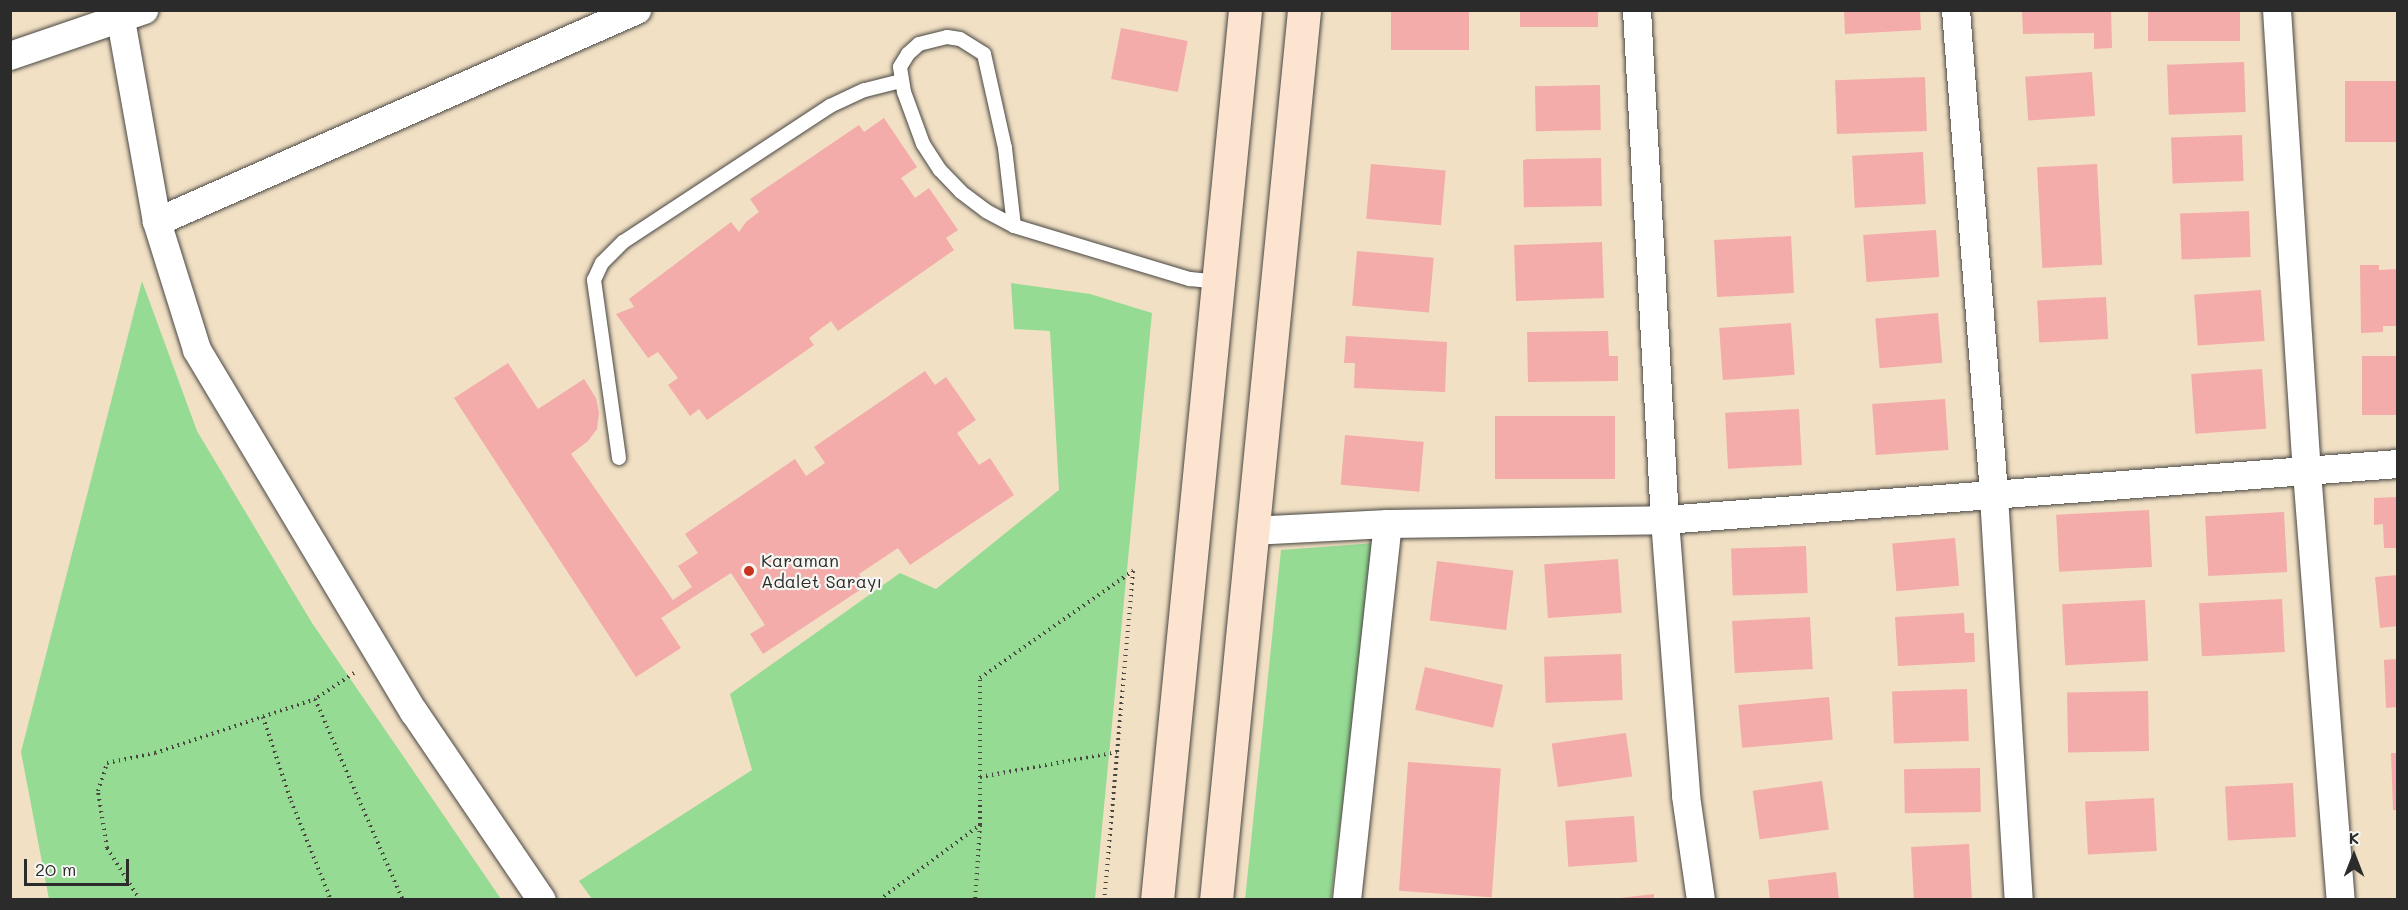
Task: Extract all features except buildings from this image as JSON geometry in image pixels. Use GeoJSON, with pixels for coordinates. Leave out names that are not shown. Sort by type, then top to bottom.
{"type":"FeatureCollection","features":[{"type":"Feature","properties":{"kind":"main road"},"geometry":{"type":"LineString","coordinates":[[1157,900],[1245,10]]}},
{"type":"Feature","properties":{"kind":"main road"},"geometry":{"type":"LineString","coordinates":[[1216,900],[1304,10]]}},
{"type":"Feature","properties":{"kind":"street"},"geometry":{"type":"LineString","coordinates":[[157,222],[636,10]]}},
{"type":"Feature","properties":{"kind":"street"},"geometry":{"type":"LineString","coordinates":[[1637,10],[1665,520],[1686,796],[1701,900]]}},
{"type":"Feature","properties":{"kind":"street"},"geometry":{"type":"LineString","coordinates":[[1956,10],[1994,496],[2019,900]]}},
{"type":"Feature","properties":{"kind":"street"},"geometry":{"type":"LineString","coordinates":[[2277,10],[2307,472],[2341,900]]}},
{"type":"Feature","properties":{"kind":"street"},"geometry":{"type":"LineString","coordinates":[[10,56],[132,15],[157,222],[197,350],[414,712],[542,900]]}},
{"type":"Feature","properties":{"kind":"street"},"geometry":{"type":"LineString","coordinates":[[1251,531],[1388,524],[1665,520],[2397,464]]}},
{"type":"Feature","properties":{"kind":"street"},"geometry":{"type":"LineString","coordinates":[[1347,900],[1388,524]]}},
{"type":"Feature","properties":{"kind":"lane"},"geometry":{"type":"LineString","coordinates":[[1014,226],[1003,139],[984,54],[960,39],[947,37],[919,44],[908,54],[900,67],[911,116],[923,144],[940,170],[969,198],[1014,226],[1190,279],[1217,282]]}},
{"type":"Feature","properties":{"kind":"lane"},"geometry":{"type":"LineString","coordinates":[[619,458],[594,280],[602,263],[623,242],[830,106],[865,90],[902,81]]}},
{"type":"Feature","properties":{"kind":"path"},"geometry":{"type":"LineString","coordinates":[[975,900],[980,825],[980,678],[1133,571],[1104,900]]}},
{"type":"Feature","properties":{"kind":"path"},"geometry":{"type":"LineString","coordinates":[[140,900],[107,848],[98,791],[107,763],[155,753],[315,699],[380,655]]}},
{"type":"Feature","properties":{"kind":"path"},"geometry":{"type":"LineString","coordinates":[[315,699],[403,900]]}},
{"type":"Feature","properties":{"kind":"path"},"geometry":{"type":"LineString","coordinates":[[263,717],[291,801],[331,900]]}},
{"type":"Feature","properties":{"kind":"path"},"geometry":{"type":"LineString","coordinates":[[980,777],[1117,752]]}},
{"type":"Feature","properties":{"kind":"path"},"geometry":{"type":"LineString","coordinates":[[879,900],[980,825]]}},
{"type":"Feature","properties":{"kind":"green space"},"geometry":{"type":"Polygon","coordinates":[[[142,281],[197,431],[312,623],[501,899],[49,899],[21,752],[142,281]]]}},
{"type":"Feature","properties":{"kind":"green space"},"geometry":{"type":"Polygon","coordinates":[[[1011,283],[1090,294],[1152,313],[1095,899],[592,899],[579,881],[752,770],[730,694],[900,573],[936,589],[1059,490],[1050,331],[1014,329],[1011,283]]]}},
{"type":"Feature","properties":{"kind":"green space"},"geometry":{"type":"Polygon","coordinates":[[[1375,543],[1331,899],[1245,900],[1281,550],[1375,543]]]}},
{"type":"Feature","properties":{"kind":"place","name":"Karaman Adalet Sarayı"},"geometry":{"type":"Point","coordinates":[749,571]}}]}
